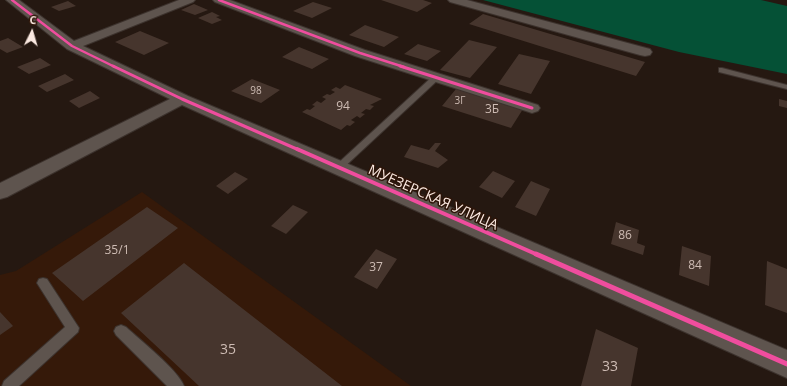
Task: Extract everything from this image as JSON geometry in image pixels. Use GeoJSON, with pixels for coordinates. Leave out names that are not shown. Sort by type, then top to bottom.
{"type":"FeatureCollection","features":[{"type":"Feature","properties":{"kind":"street","name":"МУЕЗЕРСКАЯ УЛИЦА"},"geometry":{"type":"LineString","coordinates":[[12,0],[72,46],[182,99],[787,364]]}},
{"type":"Feature","properties":{"kind":"street"},"geometry":{"type":"LineString","coordinates":[[72,46],[188,0]]}},
{"type":"Feature","properties":{"kind":"street"},"geometry":{"type":"LineString","coordinates":[[220,0],[360,53],[532,108]]}},
{"type":"Feature","properties":{"kind":"street"},"geometry":{"type":"LineString","coordinates":[[454,0],[645,52]]}},
{"type":"Feature","properties":{"kind":"street"},"geometry":{"type":"LineString","coordinates":[[0,192],[182,99]]}},
{"type":"Feature","properties":{"kind":"lane"},"geometry":{"type":"LineString","coordinates":[[722,70],[787,87]]}},
{"type":"Feature","properties":{"kind":"lane"},"geometry":{"type":"LineString","coordinates":[[338,168],[436,78]]}},
{"type":"Feature","properties":{"kind":"lane"},"geometry":{"type":"LineString","coordinates":[[9,386],[73,328],[43,283]]}},
{"type":"Feature","properties":{"kind":"lane"},"geometry":{"type":"LineString","coordinates":[[121,331],[177,386]]}},
{"type":"Feature","properties":{"kind":"shaded area"},"geometry":{"type":"Polygon","coordinates":[[[142,192],[411,386],[0,386],[0,275],[16,271],[142,192]]]}},
{"type":"Feature","properties":{"kind":"green space"},"geometry":{"type":"Polygon","coordinates":[[[483,0],[761,0],[787,6],[787,74],[679,52],[483,0]]]}},
{"type":"Feature","properties":{"kind":"building"},"geometry":{"type":"Polygon","coordinates":[[[381,0],[423,0],[432,3],[417,12],[381,0]]]}},
{"type":"Feature","properties":{"kind":"building"},"geometry":{"type":"Polygon","coordinates":[[[68,1],[76,6],[59,11],[51,7],[68,1]]]}},
{"type":"Feature","properties":{"kind":"building"},"geometry":{"type":"Polygon","coordinates":[[[313,2],[332,8],[312,18],[293,11],[313,2]]]}},
{"type":"Feature","properties":{"kind":"building"},"geometry":{"type":"Polygon","coordinates":[[[194,4],[208,10],[195,15],[181,10],[194,4]]]}},
{"type":"Feature","properties":{"kind":"building"},"geometry":{"type":"Polygon","coordinates":[[[212,12],[220,16],[216,17],[222,20],[212,24],[198,18],[212,12]]]}},
{"type":"Feature","properties":{"kind":"building"},"geometry":{"type":"Polygon","coordinates":[[[483,14],[645,62],[636,76],[469,24],[483,14]]]}},
{"type":"Feature","properties":{"kind":"building"},"geometry":{"type":"Polygon","coordinates":[[[365,25],[399,37],[384,47],[349,35],[365,25]]]}},
{"type":"Feature","properties":{"kind":"building"},"geometry":{"type":"Polygon","coordinates":[[[140,31],[169,43],[144,55],[115,42],[140,31]]]}},
{"type":"Feature","properties":{"kind":"building"},"geometry":{"type":"Polygon","coordinates":[[[8,38],[23,47],[7,53],[0,49],[0,41],[8,38]]]}},
{"type":"Feature","properties":{"kind":"building"},"geometry":{"type":"Polygon","coordinates":[[[469,40],[497,47],[470,78],[440,70],[469,40]]]}},
{"type":"Feature","properties":{"kind":"building"},"geometry":{"type":"Polygon","coordinates":[[[418,44],[441,51],[427,61],[404,54],[418,44]]]}},
{"type":"Feature","properties":{"kind":"building"},"geometry":{"type":"Polygon","coordinates":[[[299,47],[329,59],[312,69],[282,57],[299,47]]]}},
{"type":"Feature","properties":{"kind":"building"},"geometry":{"type":"Polygon","coordinates":[[[519,54],[550,61],[531,94],[498,84],[519,54]]]}},
{"type":"Feature","properties":{"kind":"building"},"geometry":{"type":"Polygon","coordinates":[[[40,58],[51,65],[29,74],[17,67],[40,58]]]}},
{"type":"Feature","properties":{"kind":"building"},"geometry":{"type":"Polygon","coordinates":[[[65,74],[74,80],[47,92],[38,86],[65,74]]]}},
{"type":"Feature","properties":{"kind":"building"},"geometry":{"type":"Polygon","coordinates":[[[252,79],[280,90],[261,103],[231,91],[252,79]]]}},
{"type":"Feature","properties":{"kind":"building"},"geometry":{"type":"Polygon","coordinates":[[[345,85],[382,99],[370,105],[374,106],[370,110],[366,109],[361,113],[365,114],[360,118],[357,116],[351,120],[355,122],[350,126],[347,125],[341,130],[302,112],[307,109],[310,110],[315,106],[312,105],[317,101],[321,103],[326,99],[322,97],[335,92],[331,90],[336,87],[340,89],[345,85]]]}},
{"type":"Feature","properties":{"kind":"building"},"geometry":{"type":"Polygon","coordinates":[[[456,89],[523,109],[511,128],[442,106],[456,89]]]}},
{"type":"Feature","properties":{"kind":"building"},"geometry":{"type":"Polygon","coordinates":[[[90,91],[100,98],[79,108],[69,101],[90,91]]]}},
{"type":"Feature","properties":{"kind":"building"},"geometry":{"type":"Polygon","coordinates":[[[779,99],[787,101],[787,108],[779,106],[779,99]]]}},
{"type":"Feature","properties":{"kind":"building"},"geometry":{"type":"Polygon","coordinates":[[[435,143],[441,143],[435,151],[448,160],[438,168],[404,157],[411,145],[429,150],[435,143]]]}},
{"type":"Feature","properties":{"kind":"building"},"geometry":{"type":"Polygon","coordinates":[[[493,171],[515,181],[502,198],[479,187],[493,171]]]}},
{"type":"Feature","properties":{"kind":"building"},"geometry":{"type":"Polygon","coordinates":[[[235,172],[248,179],[228,194],[216,186],[235,172]]]}},
{"type":"Feature","properties":{"kind":"building"},"geometry":{"type":"Polygon","coordinates":[[[531,181],[550,189],[536,216],[515,207],[531,181]]]}},
{"type":"Feature","properties":{"kind":"building"},"geometry":{"type":"Polygon","coordinates":[[[293,205],[308,212],[286,234],[271,226],[293,205]]]}},
{"type":"Feature","properties":{"kind":"building"},"geometry":{"type":"Polygon","coordinates":[[[147,207],[178,228],[83,301],[52,273],[147,207]]]}},
{"type":"Feature","properties":{"kind":"building"},"geometry":{"type":"Polygon","coordinates":[[[616,222],[639,230],[637,243],[645,246],[643,255],[611,244],[616,222]]]}},
{"type":"Feature","properties":{"kind":"building"},"geometry":{"type":"Polygon","coordinates":[[[682,246],[711,256],[709,286],[679,275],[682,246]]]}},
{"type":"Feature","properties":{"kind":"building"},"geometry":{"type":"Polygon","coordinates":[[[376,249],[397,259],[377,289],[354,277],[376,249]]]}},
{"type":"Feature","properties":{"kind":"building"},"geometry":{"type":"Polygon","coordinates":[[[767,261],[787,269],[787,313],[765,305],[767,261]]]}},
{"type":"Feature","properties":{"kind":"building"},"geometry":{"type":"Polygon","coordinates":[[[184,263],[342,386],[199,386],[121,313],[184,263]]]}},
{"type":"Feature","properties":{"kind":"building"},"geometry":{"type":"Polygon","coordinates":[[[0,312],[13,326],[0,335],[0,312]]]}},
{"type":"Feature","properties":{"kind":"building"},"geometry":{"type":"Polygon","coordinates":[[[596,329],[638,348],[631,386],[581,386],[596,329]]]}},
{"type":"Feature","properties":{"kind":"cycle path"},"geometry":{"type":"LineString","coordinates":[[12,0],[72,46],[182,99],[787,364]]}},
{"type":"Feature","properties":{"kind":"cycle path"},"geometry":{"type":"LineString","coordinates":[[219,0],[360,53],[532,108]]}}]}
